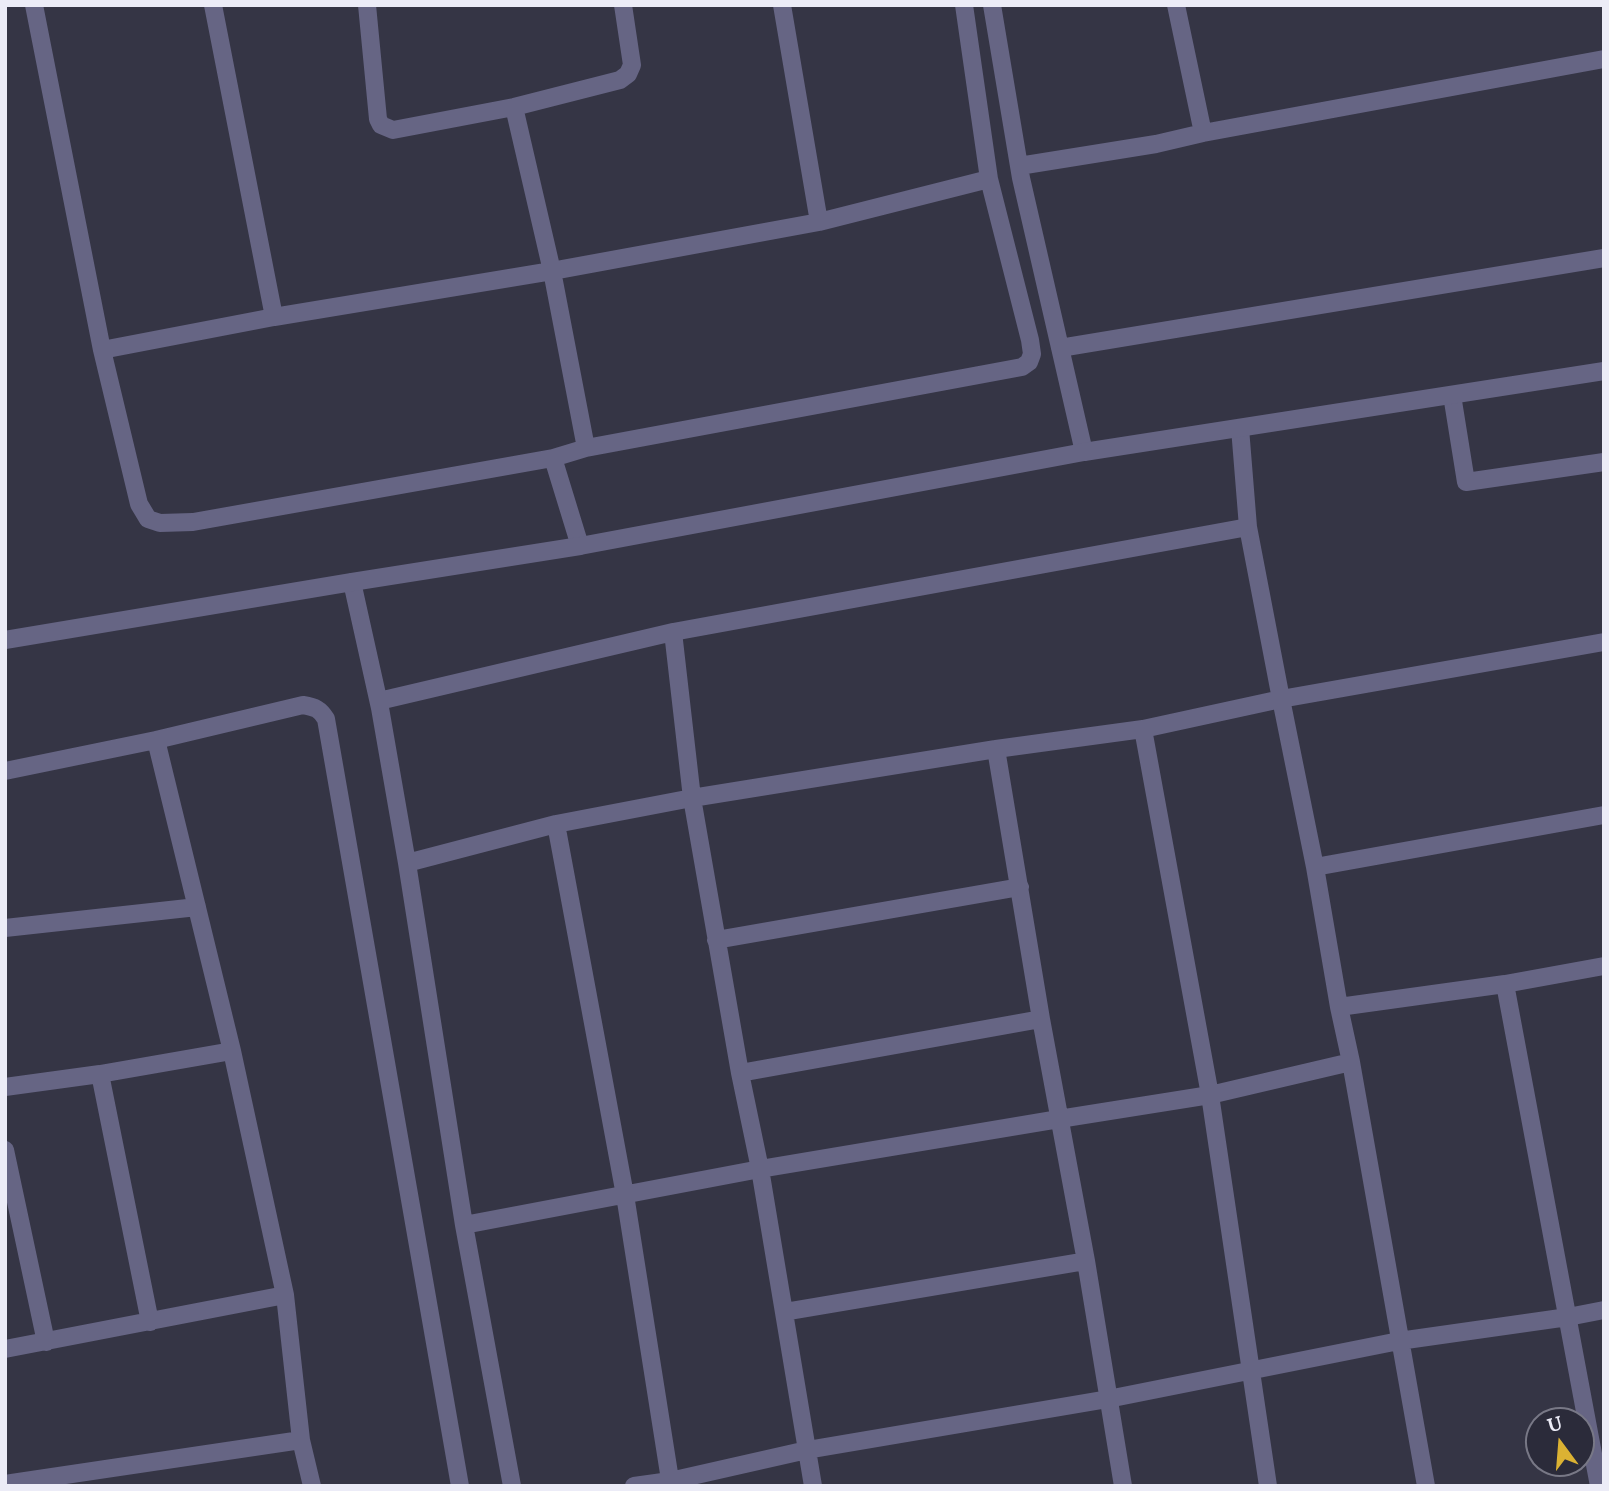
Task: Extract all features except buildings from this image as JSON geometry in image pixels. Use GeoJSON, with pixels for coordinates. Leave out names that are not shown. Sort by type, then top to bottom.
{"type":"FeatureCollection","features":[{"type":"Feature","properties":{"kind":"street"},"geometry":{"type":"LineString","coordinates":[[34,5],[102,350],[139,504],[148,519],[160,523],[193,522],[553,458],[586,448],[1022,367],[1029,362],[1032,354],[1030,340],[989,180],[964,5]]}},
{"type":"Feature","properties":{"kind":"street"},"geometry":{"type":"LineString","coordinates":[[213,5],[274,317]]}},
{"type":"Feature","properties":{"kind":"street"},"geometry":{"type":"LineString","coordinates":[[367,5],[378,119],[381,125],[393,130],[514,107],[620,80],[628,74],[632,65],[622,5]]}},
{"type":"Feature","properties":{"kind":"street"},"geometry":{"type":"LineString","coordinates":[[782,5],[819,222]]}},
{"type":"Feature","properties":{"kind":"street"},"geometry":{"type":"LineString","coordinates":[[992,5],[1019,166],[1084,452]]}},
{"type":"Feature","properties":{"kind":"street"},"geometry":{"type":"LineString","coordinates":[[1176,5],[1203,133]]}},
{"type":"Feature","properties":{"kind":"street"},"geometry":{"type":"LineString","coordinates":[[1019,166],[1156,144],[1604,59]]}},
{"type":"Feature","properties":{"kind":"street"},"geometry":{"type":"LineString","coordinates":[[514,107],[552,271],[586,448]]}},
{"type":"Feature","properties":{"kind":"street"},"geometry":{"type":"LineString","coordinates":[[102,350],[274,317],[552,271],[819,222],[989,180]]}},
{"type":"Feature","properties":{"kind":"street"},"geometry":{"type":"LineString","coordinates":[[1060,348],[1604,258]]}},
{"type":"Feature","properties":{"kind":"street"},"geometry":{"type":"LineString","coordinates":[[5,640],[580,547],[1084,452],[1604,371]]}},
{"type":"Feature","properties":{"kind":"street"},"geometry":{"type":"LineString","coordinates":[[1452,395],[1466,482],[1604,462]]}},
{"type":"Feature","properties":{"kind":"street"},"geometry":{"type":"LineString","coordinates":[[1240,428],[1248,527],[1315,867],[1339,1007],[1352,1062],[1426,1486]]}},
{"type":"Feature","properties":{"kind":"street"},"geometry":{"type":"LineString","coordinates":[[553,458],[580,547]]}},
{"type":"Feature","properties":{"kind":"street"},"geometry":{"type":"LineString","coordinates":[[379,701],[673,632],[1248,527]]}},
{"type":"Feature","properties":{"kind":"street"},"geometry":{"type":"LineString","coordinates":[[352,582],[379,701],[464,1224],[512,1486]]}},
{"type":"Feature","properties":{"kind":"street"},"geometry":{"type":"LineString","coordinates":[[673,632],[692,798],[740,1073],[760,1169],[813,1486]]}},
{"type":"Feature","properties":{"kind":"street"},"geometry":{"type":"LineString","coordinates":[[407,863],[556,824],[692,798],[996,749],[1143,729],[1280,699],[1604,642]]}},
{"type":"Feature","properties":{"kind":"street"},"geometry":{"type":"LineString","coordinates":[[5,771],[156,740],[303,705],[321,711],[326,719],[460,1486]]}},
{"type":"Feature","properties":{"kind":"street"},"geometry":{"type":"LineString","coordinates":[[1143,729],[1210,1095],[1268,1486]]}},
{"type":"Feature","properties":{"kind":"street"},"geometry":{"type":"LineString","coordinates":[[156,740],[232,1051],[285,1295],[301,1440],[312,1486]]}},
{"type":"Feature","properties":{"kind":"street"},"geometry":{"type":"LineString","coordinates":[[996,749],[1041,1020],[1087,1261],[1123,1486]]}},
{"type":"Feature","properties":{"kind":"street"},"geometry":{"type":"LineString","coordinates":[[1315,867],[1604,815]]}},
{"type":"Feature","properties":{"kind":"street"},"geometry":{"type":"LineString","coordinates":[[556,824],[625,1195],[671,1483]]}},
{"type":"Feature","properties":{"kind":"street"},"geometry":{"type":"LineString","coordinates":[[716,940],[1020,887]]}},
{"type":"Feature","properties":{"kind":"street"},"geometry":{"type":"LineString","coordinates":[[5,928],[197,907]]}},
{"type":"Feature","properties":{"kind":"street"},"geometry":{"type":"LineString","coordinates":[[1339,1007],[1505,984],[1604,966]]}},
{"type":"Feature","properties":{"kind":"street"},"geometry":{"type":"LineString","coordinates":[[1505,984],[1599,1486]]}},
{"type":"Feature","properties":{"kind":"street"},"geometry":{"type":"LineString","coordinates":[[740,1073],[1041,1020]]}},
{"type":"Feature","properties":{"kind":"street"},"geometry":{"type":"LineString","coordinates":[[5,1087],[232,1051]]}},
{"type":"Feature","properties":{"kind":"street"},"geometry":{"type":"LineString","coordinates":[[464,1224],[760,1169],[1210,1095],[1352,1062]]}},
{"type":"Feature","properties":{"kind":"street"},"geometry":{"type":"LineString","coordinates":[[100,1074],[150,1322]]}},
{"type":"Feature","properties":{"kind":"street"},"geometry":{"type":"LineString","coordinates":[[5,1150],[46,1342]]}},
{"type":"Feature","properties":{"kind":"street"},"geometry":{"type":"LineString","coordinates":[[784,1311],[1087,1261]]}},
{"type":"Feature","properties":{"kind":"street"},"geometry":{"type":"LineString","coordinates":[[5,1349],[285,1295]]}},
{"type":"Feature","properties":{"kind":"street"},"geometry":{"type":"LineString","coordinates":[[634,1486],[671,1483],[807,1450],[1108,1399],[1399,1340],[1604,1310]]}},
{"type":"Feature","properties":{"kind":"street"},"geometry":{"type":"LineString","coordinates":[[5,1484],[301,1440]]}}]}
